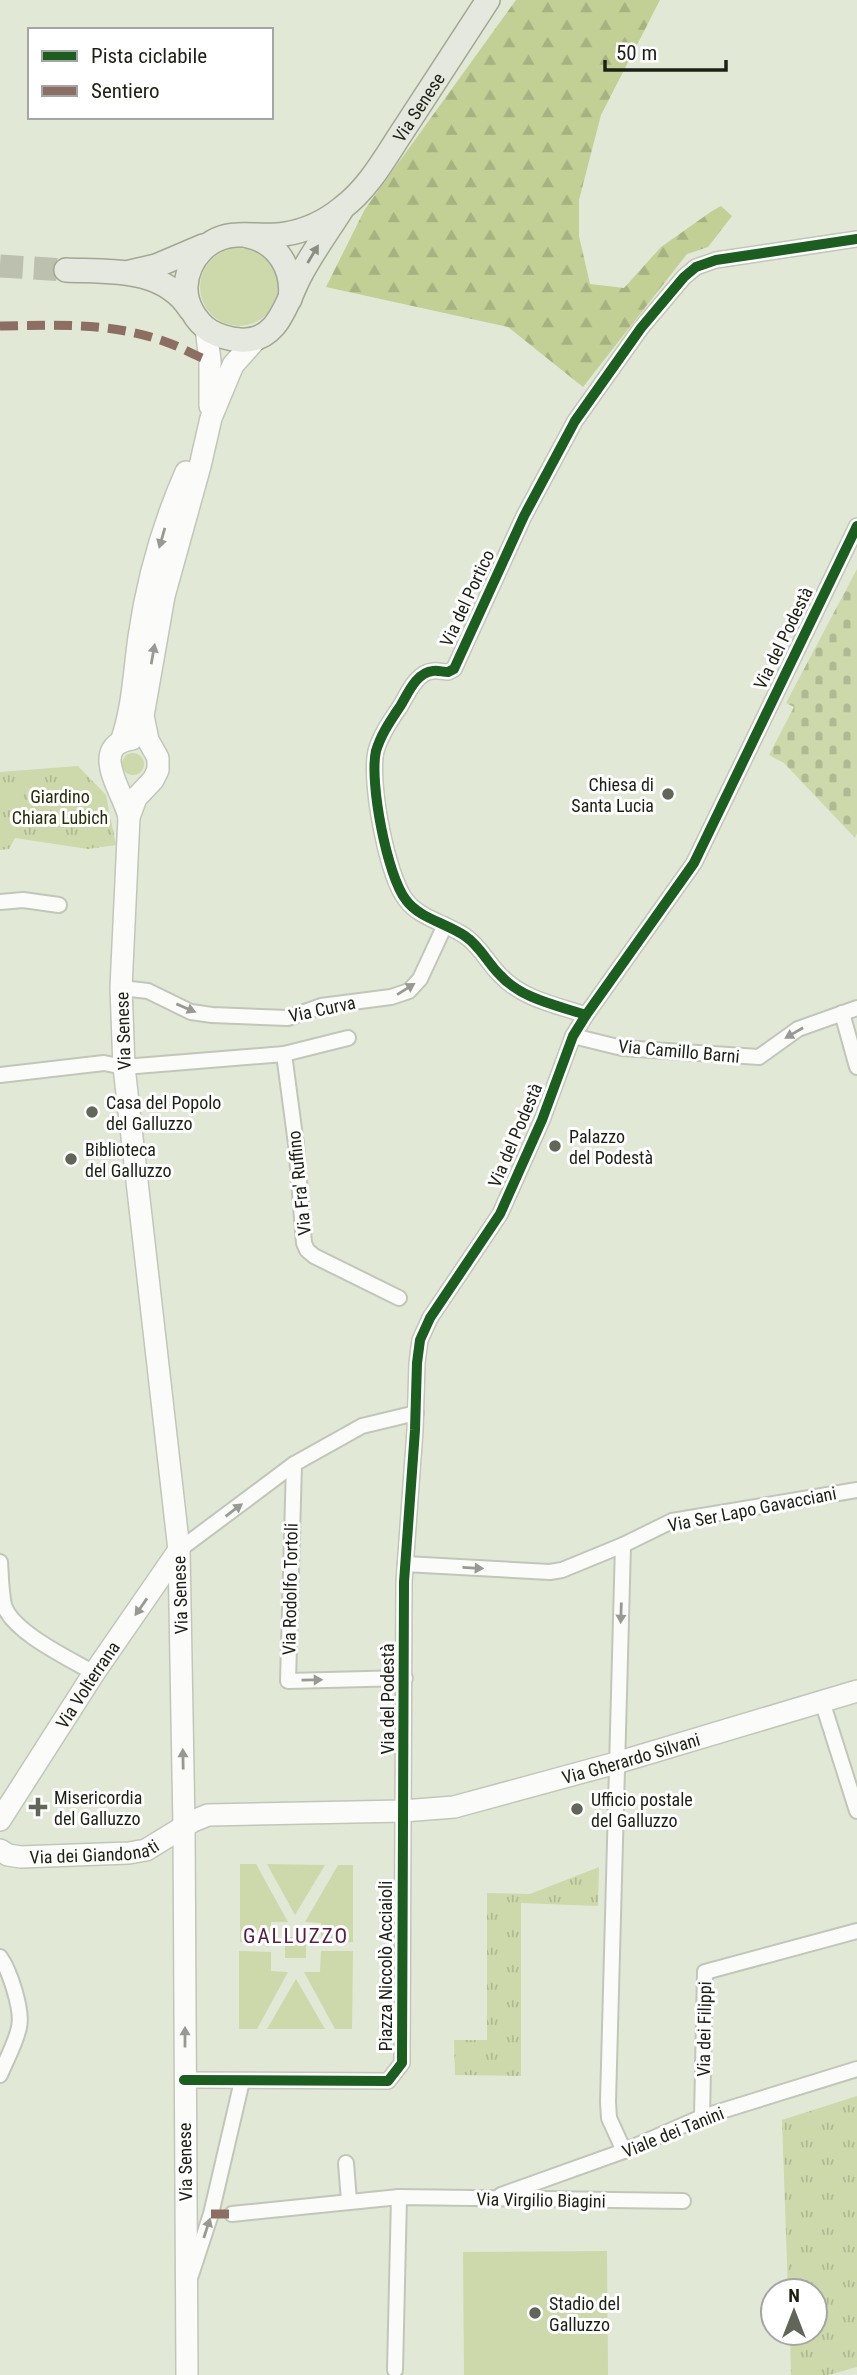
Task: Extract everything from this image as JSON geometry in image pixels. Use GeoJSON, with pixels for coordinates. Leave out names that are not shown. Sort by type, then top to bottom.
{"type":"FeatureCollection","features":[{"type":"Feature","properties":{"kind":"main road","name":"Via Senese"},"geometry":{"type":"LineString","coordinates":[[130,817],[109,768],[109,758],[113,749],[121,742],[129,714],[143,613],[157,555],[182,480],[233,365],[257,338],[276,326],[300,276],[342,209],[359,193],[381,164],[488,0]]}},
{"type":"Feature","properties":{"kind":"main road","name":"Via Senese"},"geometry":{"type":"LineString","coordinates":[[187,2375],[184,1827],[179,1550],[124,1067],[121,988],[130,817],[135,801],[158,770],[158,758],[146,734],[144,716],[164,596],[209,424],[210,361],[199,321],[186,290],[187,274],[194,259],[205,247],[219,238],[282,235],[299,231],[342,209]]}},
{"type":"Feature","properties":{"kind":"main road"},"geometry":{"type":"LineString","coordinates":[[243,235],[268,243],[284,260],[291,282],[289,302]]}},
{"type":"Feature","properties":{"kind":"main road"},"geometry":{"type":"LineString","coordinates":[[127,273],[182,256],[219,238]]}},
{"type":"Feature","properties":{"kind":"main road"},"geometry":{"type":"LineString","coordinates":[[66,271],[127,273],[162,283],[184,299],[199,321],[227,338],[257,338]]}},
{"type":"Feature","properties":{"kind":"main road"},"geometry":{"type":"LineString","coordinates":[[121,742],[134,739],[150,745]]}},
{"type":"Feature","properties":{"kind":"main road"},"geometry":{"type":"LineString","coordinates":[[116,782],[127,788],[144,788]]}},
{"type":"Feature","properties":{"kind":"main road","name":"Via Volterrana"},"geometry":{"type":"LineString","coordinates":[[0,1820],[94,1673],[179,1550]]}},
{"type":"Feature","properties":{"kind":"main road","name":"Via Gherardo Silvani"},"geometry":{"type":"LineString","coordinates":[[403,1811],[454,1807],[616,1763],[857,1691]]}},
{"type":"Feature","properties":{"kind":"main road"},"geometry":{"type":"LineString","coordinates":[[184,1827],[208,1815],[403,1811]]}},
{"type":"Feature","properties":{"kind":"main road","name":"Via dei Giandonati"},"geometry":{"type":"LineString","coordinates":[[0,1850],[8,1855],[21,1857],[130,1853],[156,1845],[184,1827]]}},
{"type":"Feature","properties":{"kind":"street","name":"Via del Portico"},"geometry":{"type":"LineString","coordinates":[[586,1014],[516,990],[499,975],[477,944],[412,908],[397,886],[375,790],[373,771],[376,751],[384,731],[418,679],[434,670],[448,672],[454,669],[524,516],[575,421],[640,328],[684,277],[696,267],[716,260],[857,239]]}},
{"type":"Feature","properties":{"kind":"street","name":"Via del Podestà"},"geometry":{"type":"LineString","coordinates":[[403,1811],[405,1564],[420,1340],[430,1318],[500,1214],[537,1132],[573,1036],[694,863],[857,526]]}},
{"type":"Feature","properties":{"kind":"street"},"geometry":{"type":"LineString","coordinates":[[0,902],[23,900],[59,905]]}},
{"type":"Feature","properties":{"kind":"street","name":"Via Curva"},"geometry":{"type":"LineString","coordinates":[[121,988],[148,991],[191,1012],[288,1018],[321,1006],[391,997],[409,991],[420,979],[445,925]]}},
{"type":"Feature","properties":{"kind":"street","name":"Via Camillo Barni"},"geometry":{"type":"LineString","coordinates":[[573,1036],[622,1048],[759,1057],[798,1029],[857,1008]]}},
{"type":"Feature","properties":{"kind":"street"},"geometry":{"type":"LineString","coordinates":[[842,1013],[857,1068]]}},
{"type":"Feature","properties":{"kind":"street"},"geometry":{"type":"LineString","coordinates":[[0,1074],[104,1063],[124,1067],[284,1054],[348,1038]]}},
{"type":"Feature","properties":{"kind":"street","name":"Via Fra' Ruffino"},"geometry":{"type":"LineString","coordinates":[[284,1054],[296,1144],[304,1243],[307,1250],[399,1298]]}},
{"type":"Feature","properties":{"kind":"street"},"geometry":{"type":"LineString","coordinates":[[179,1550],[294,1464],[362,1426],[416,1413]]}},
{"type":"Feature","properties":{"kind":"street","name":"Via Rodolfo Tortoli"},"geometry":{"type":"LineString","coordinates":[[294,1464],[288,1681],[405,1678]]}},
{"type":"Feature","properties":{"kind":"street","name":"Via Ser Lapo Gavacciani"},"geometry":{"type":"LineString","coordinates":[[405,1564],[550,1572],[562,1570],[623,1545],[672,1521],[857,1490]]}},
{"type":"Feature","properties":{"kind":"street"},"geometry":{"type":"LineString","coordinates":[[623,1545],[608,2110],[615,2136],[624,2151]]}},
{"type":"Feature","properties":{"kind":"street"},"geometry":{"type":"LineString","coordinates":[[0,1562],[1,1596],[5,1607],[20,1627],[94,1673]]}},
{"type":"Feature","properties":{"kind":"street"},"geometry":{"type":"LineString","coordinates":[[822,1701],[857,1811]]}},
{"type":"Feature","properties":{"kind":"street","name":"Piazza Niccolò Acciaioli"},"geometry":{"type":"LineString","coordinates":[[184,2080],[388,2081],[402,2063],[403,1811]]}},
{"type":"Feature","properties":{"kind":"street","name":"Via dei Filippi"},"geometry":{"type":"LineString","coordinates":[[702,2117],[705,1972],[857,1931]]}},
{"type":"Feature","properties":{"kind":"street"},"geometry":{"type":"LineString","coordinates":[[0,1958],[7,1967],[20,2017],[19,2028],[0,2075]]}},
{"type":"Feature","properties":{"kind":"street","name":"Viale dei Tanini"},"geometry":{"type":"LineString","coordinates":[[490,2199],[624,2151],[702,2117],[857,2069]]}},
{"type":"Feature","properties":{"kind":"street"},"geometry":{"type":"LineString","coordinates":[[186,2293],[211,2214],[242,2081]]}},
{"type":"Feature","properties":{"kind":"street"},"geometry":{"type":"LineString","coordinates":[[346,2163],[349,2201]]}},
{"type":"Feature","properties":{"kind":"street"},"geometry":{"type":"LineString","coordinates":[[395,2370],[399,2197]]}},
{"type":"Feature","properties":{"kind":"street","name":"Via Virgilio Biagini"},"geometry":{"type":"LineString","coordinates":[[232,2214],[399,2197],[683,2201]]}},
{"type":"Feature","properties":{"kind":"green space"},"geometry":{"type":"Polygon","coordinates":[[[516,0],[660,0],[601,115],[579,200],[579,236],[590,284],[624,288],[661,247],[712,211],[721,206],[732,216],[708,247],[687,254],[583,387],[508,327],[326,287],[365,209],[516,0]]]}},
{"type":"Feature","properties":{"kind":"green space"},"geometry":{"type":"Polygon","coordinates":[[[239,248],[254,251],[266,260],[275,272],[278,287],[275,302],[266,314],[254,323],[239,326],[224,323],[212,314],[203,302],[200,287],[203,272],[212,260],[224,251],[239,248]]]}},
{"type":"Feature","properties":{"kind":"green space"},"geometry":{"type":"Polygon","coordinates":[[[857,569],[855,838],[784,763],[769,755],[794,707],[786,703],[857,569]]]}},
{"type":"Feature","properties":{"kind":"green space"},"geometry":{"type":"Polygon","coordinates":[[[133,753],[141,756],[144,764],[141,772],[133,775],[125,772],[122,764],[125,756],[133,753]]]}},
{"type":"Feature","properties":{"kind":"green space","name":"Giardino Chiara Lubich"},"geometry":{"type":"Polygon","coordinates":[[[78,766],[106,795],[116,845],[88,849],[15,838],[9,849],[0,850],[0,772],[78,766]]]}},
{"type":"Feature","properties":{"kind":"green space"},"geometry":{"type":"Polygon","coordinates":[[[240,1864],[256,1864],[288,1922],[271,1922],[271,1942],[240,1942],[240,1864]]]}},
{"type":"Feature","properties":{"kind":"green space"},"geometry":{"type":"Polygon","coordinates":[[[267,1864],[325,1865],[295,1915],[267,1864]]]}},
{"type":"Feature","properties":{"kind":"green space"},"geometry":{"type":"Polygon","coordinates":[[[338,1865],[353,1865],[353,1942],[321,1942],[321,1923],[305,1922],[338,1865]]]}},
{"type":"Feature","properties":{"kind":"green space"},"geometry":{"type":"Polygon","coordinates":[[[599,1867],[598,1906],[521,1903],[521,2076],[455,2075],[454,2040],[487,2040],[487,1893],[530,1894],[599,1867]]]}},
{"type":"Feature","properties":{"kind":"green space"},"geometry":{"type":"Polygon","coordinates":[[[285,1937],[306,1937],[306,1958],[285,1958],[285,1937]]]}},
{"type":"Feature","properties":{"kind":"green space"},"geometry":{"type":"Polygon","coordinates":[[[239,1951],[271,1952],[271,1971],[288,1972],[257,2029],[239,2029],[239,1951]]]}},
{"type":"Feature","properties":{"kind":"green space"},"geometry":{"type":"Polygon","coordinates":[[[321,1951],[353,1951],[352,2029],[335,2029],[304,1972],[320,1972],[321,1951]]]}},
{"type":"Feature","properties":{"kind":"green space"},"geometry":{"type":"Polygon","coordinates":[[[296,1979],[325,2029],[267,2029],[296,1979]]]}},
{"type":"Feature","properties":{"kind":"green space"},"geometry":{"type":"Polygon","coordinates":[[[857,2096],[857,2367],[829,2375],[791,2375],[790,2347],[829,2347],[829,2277],[788,2277],[782,2120],[857,2096]]]}},
{"type":"Feature","properties":{"kind":"green space","name":"Stadio del Galluzzo"},"geometry":{"type":"Polygon","coordinates":[[[607,2251],[608,2375],[464,2375],[463,2252],[607,2251]]]}},
{"type":"Feature","properties":{"kind":"tunnel"},"geometry":{"type":"LineString","coordinates":[[0,266],[66,270]]}},
{"type":"Feature","properties":{"kind":"marked path"},"geometry":{"type":"LineString","coordinates":[[0,326],[84,326],[125,331],[166,342],[210,361]]}},
{"type":"Feature","properties":{"kind":"marked path"},"geometry":{"type":"LineString","coordinates":[[211,2214],[232,2214]]}},
{"type":"Feature","properties":{"kind":"cycle path"},"geometry":{"type":"LineString","coordinates":[[586,1015],[518,990],[500,975],[470,940],[418,911],[406,900],[392,871],[381,828],[374,765],[378,745],[418,679],[427,672],[448,672],[454,669],[524,516],[575,421],[641,328],[684,277],[696,267],[716,260],[857,239]]}},
{"type":"Feature","properties":{"kind":"cycle path"},"geometry":{"type":"LineString","coordinates":[[184,2080],[388,2081],[402,2063],[404,1582],[420,1340],[430,1318],[500,1214],[542,1120],[573,1036],[694,863],[857,526]]}},
{"type":"Feature","properties":{"kind":"place","name":"Chiesa di Santa Lucia"},"geometry":{"type":"Point","coordinates":[668,794]}},
{"type":"Feature","properties":{"kind":"place","name":"Casa del Popolo del Galluzzo"},"geometry":{"type":"Point","coordinates":[92,1112]}},
{"type":"Feature","properties":{"kind":"place","name":"Palazzo del Podestà"},"geometry":{"type":"Point","coordinates":[555,1146]}},
{"type":"Feature","properties":{"kind":"place","name":"Biblioteca del Galluzzo"},"geometry":{"type":"Point","coordinates":[71,1159]}},
{"type":"Feature","properties":{"kind":"place","name":"Misericordia del Galluzzo"},"geometry":{"type":"Point","coordinates":[38,1807]}},
{"type":"Feature","properties":{"kind":"place","name":"Ufficio postale del Galluzzo"},"geometry":{"type":"Point","coordinates":[577,1809]}},
{"type":"Feature","properties":{"kind":"place","name":"Stadio del Galluzzo"},"geometry":{"type":"Point","coordinates":[535,2313]}},
{"type":"Feature","properties":{"kind":"district","name":"GALLUZZO"},"geometry":{"type":"Point","coordinates":[296,1936]}}]}
